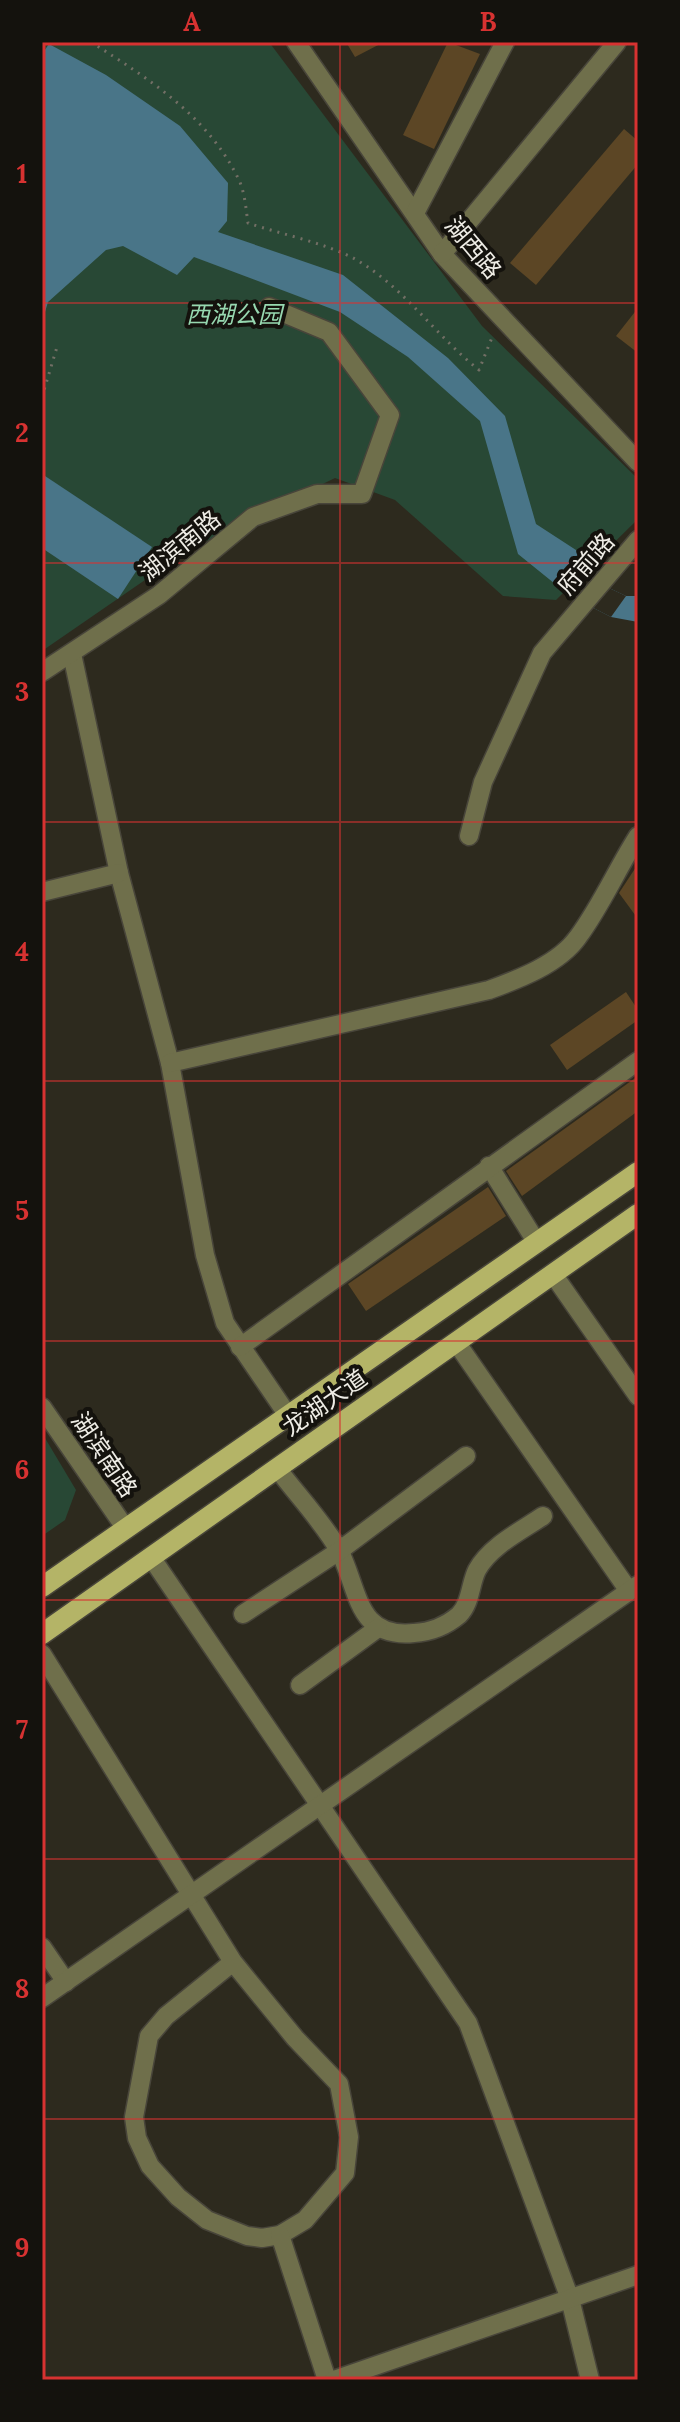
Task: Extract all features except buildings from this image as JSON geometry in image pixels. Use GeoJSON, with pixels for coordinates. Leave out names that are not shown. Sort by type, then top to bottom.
{"type":"FeatureCollection","features":[{"type":"Feature","properties":{"kind":"main road","name":"龙湖大道"},"geometry":{"type":"LineString","coordinates":[[42,1587],[638,1172]]}},
{"type":"Feature","properties":{"kind":"main road","name":"龙湖大道"},"geometry":{"type":"LineString","coordinates":[[42,1634],[638,1214]]}},
{"type":"Feature","properties":{"kind":"street","name":"湖西路"},"geometry":{"type":"LineString","coordinates":[[296,42],[442,254],[638,462]]}},
{"type":"Feature","properties":{"kind":"street"},"geometry":{"type":"LineString","coordinates":[[415,213],[505,42]]}},
{"type":"Feature","properties":{"kind":"street"},"geometry":{"type":"LineString","coordinates":[[442,254],[617,42]]}},
{"type":"Feature","properties":{"kind":"street","name":"湖滨南路"},"geometry":{"type":"LineString","coordinates":[[42,672],[159,595],[253,517],[317,494],[362,494],[390,415],[329,332],[269,307]]}},
{"type":"Feature","properties":{"kind":"street","name":"府前路"},"geometry":{"type":"LineString","coordinates":[[469,836],[483,782],[542,653],[638,540]]}},
{"type":"Feature","properties":{"kind":"street"},"geometry":{"type":"LineString","coordinates":[[72,654],[119,873],[170,1063],[205,1255],[225,1323],[289,1417]]}},
{"type":"Feature","properties":{"kind":"street"},"geometry":{"type":"LineString","coordinates":[[170,1063],[489,990],[518,979],[550,961],[577,940],[638,836]]}},
{"type":"Feature","properties":{"kind":"street"},"geometry":{"type":"LineString","coordinates":[[42,892],[119,873]]}},
{"type":"Feature","properties":{"kind":"street"},"geometry":{"type":"LineString","coordinates":[[240,1347],[638,1061]]}},
{"type":"Feature","properties":{"kind":"street"},"geometry":{"type":"LineString","coordinates":[[489,1166],[537,1243]]}},
{"type":"Feature","properties":{"kind":"street"},"geometry":{"type":"LineString","coordinates":[[553,1274],[638,1396]]}},
{"type":"Feature","properties":{"kind":"street"},"geometry":{"type":"LineString","coordinates":[[42,1998],[633,1588],[456,1342]]}},
{"type":"Feature","properties":{"kind":"street","name":"湖滨南路"},"geometry":{"type":"LineString","coordinates":[[42,1407],[126,1529]]}},
{"type":"Feature","properties":{"kind":"street"},"geometry":{"type":"LineString","coordinates":[[243,1614],[339,1551],[466,1456]]}},
{"type":"Feature","properties":{"kind":"street"},"geometry":{"type":"LineString","coordinates":[[277,1468],[339,1551],[364,1613],[378,1628],[405,1634],[432,1632],[460,1614],[471,1594],[475,1573],[486,1557],[543,1516]]}},
{"type":"Feature","properties":{"kind":"street"},"geometry":{"type":"LineString","coordinates":[[151,1557],[468,2023],[570,2299],[590,2380]]}},
{"type":"Feature","properties":{"kind":"street"},"geometry":{"type":"LineString","coordinates":[[300,1685],[378,1628]]}},
{"type":"Feature","properties":{"kind":"street"},"geometry":{"type":"LineString","coordinates":[[42,1654],[233,1962],[339,2084],[349,2137],[345,2173],[305,2220],[280,2235],[247,2236],[207,2220],[178,2197],[150,2166],[137,2138],[134,2117],[149,2036],[166,2016],[233,1962]]}},
{"type":"Feature","properties":{"kind":"street"},"geometry":{"type":"LineString","coordinates":[[42,1947],[66,1982]]}},
{"type":"Feature","properties":{"kind":"street"},"geometry":{"type":"LineString","coordinates":[[280,2235],[327,2380]]}},
{"type":"Feature","properties":{"kind":"street"},"geometry":{"type":"LineString","coordinates":[[334,2380],[638,2275]]}},
{"type":"Feature","properties":{"kind":"path"},"geometry":{"type":"LineString","coordinates":[[91,42],[147,78],[199,119],[240,182],[248,223],[354,258],[429,319],[451,349],[479,370],[500,316]]}},
{"type":"Feature","properties":{"kind":"path"},"geometry":{"type":"LineString","coordinates":[[42,397],[57,347]]}},
{"type":"Feature","properties":{"kind":"green space","name":"西湖公园"},"geometry":{"type":"Polygon","coordinates":[[[42,42],[269,42],[482,326],[638,479],[638,519],[556,600],[503,596],[395,500],[335,478],[190,549],[42,651],[42,42]]]}},
{"type":"Feature","properties":{"kind":"green space"},"geometry":{"type":"Polygon","coordinates":[[[42,1433],[76,1490],[65,1520],[42,1536],[42,1433]]]}},
{"type":"Feature","properties":{"kind":"water"},"geometry":{"type":"Polygon","coordinates":[[[49,44],[106,75],[180,126],[228,183],[227,221],[218,232],[343,275],[448,358],[505,416],[536,524],[576,550],[586,577],[626,596],[638,596],[638,622],[611,617],[570,596],[518,554],[480,421],[408,357],[340,312],[194,257],[177,275],[123,246],[106,250],[48,302],[42,322],[42,54],[49,44]]]}},
{"type":"Feature","properties":{"kind":"water"},"geometry":{"type":"Polygon","coordinates":[[[45,476],[152,547],[118,599],[42,548],[42,480],[45,476]]]}},
{"type":"Feature","properties":{"kind":"pier"},"geometry":{"type":"Polygon","coordinates":[[[586,577],[626,596],[611,617],[570,596],[586,577]]]}}]}
